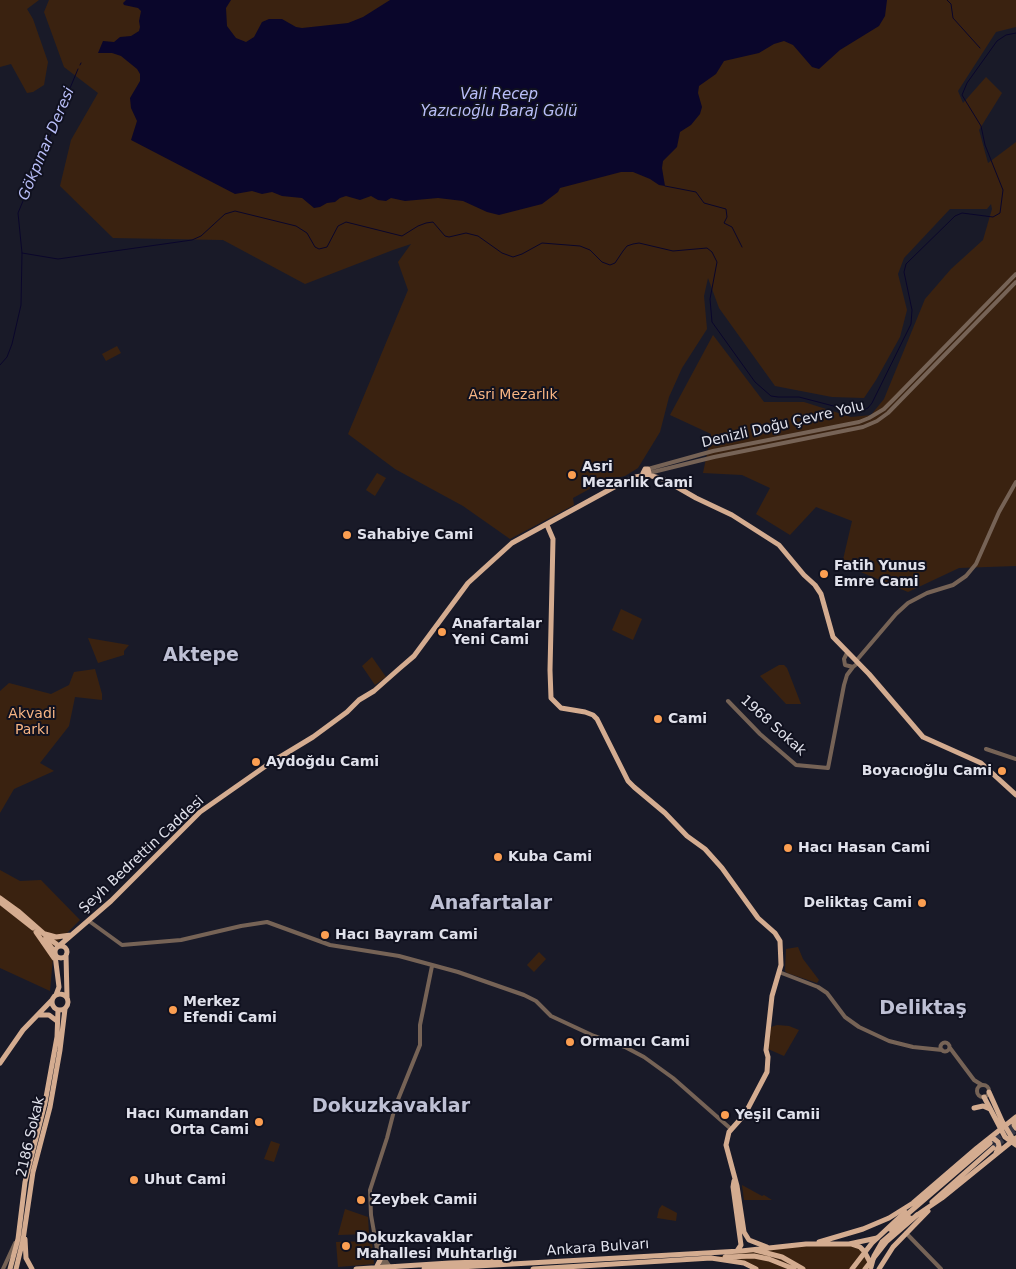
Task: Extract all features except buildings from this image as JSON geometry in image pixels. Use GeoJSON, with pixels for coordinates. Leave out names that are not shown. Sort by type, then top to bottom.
{"type":"FeatureCollection","features":[{"type":"Feature","properties":{"kind":"main road","name":"Şeyh Bedrettin Caddesi"},"geometry":{"type":"LineString","coordinates":[[55,953],[60,945],[89,921],[200,812],[270,763],[313,737],[347,712],[359,700],[374,691],[414,656],[468,583],[512,543],[618,485],[648,473]]}},
{"type":"Feature","properties":{"kind":"main road"},"geometry":{"type":"LineString","coordinates":[[648,473],[732,515],[779,545],[821,594],[833,637],[923,737],[981,763],[1016,795]]}},
{"type":"Feature","properties":{"kind":"main road"},"geometry":{"type":"LineString","coordinates":[[547,525],[553,539],[551,698],[561,708],[585,712],[597,719],[621,769],[634,788],[666,813],[687,836],[704,849],[722,868],[758,918],[775,933],[780,941],[782,959],[771,998],[766,1050],[768,1058],[767,1072],[745,1114],[730,1129],[726,1145],[734,1181],[737,1186],[746,1236],[753,1242],[770,1247]]}},
{"type":"Feature","properties":{"kind":"main road"},"geometry":{"type":"LineString","coordinates":[[0,898],[18,911],[39,932],[49,943],[55,953],[61,958],[66,953],[65,947],[39,932],[0,902]]}},
{"type":"Feature","properties":{"kind":"main road"},"geometry":{"type":"LineString","coordinates":[[39,932],[56,937],[74,934]]}},
{"type":"Feature","properties":{"kind":"main road"},"geometry":{"type":"LineString","coordinates":[[39,932],[56,964]]}},
{"type":"Feature","properties":{"kind":"main road","name":"Şeyh Bedrettin Caddesi"},"geometry":{"type":"LineString","coordinates":[[67,998],[66,953],[74,934]]}},
{"type":"Feature","properties":{"kind":"main road"},"geometry":{"type":"LineString","coordinates":[[0,1063],[19,1035],[43,1011],[56,994],[58,987],[55,953]]}},
{"type":"Feature","properties":{"kind":"main road"},"geometry":{"type":"LineString","coordinates":[[43,1011],[59,1009],[68,1005],[67,998],[62,994],[56,994]]}},
{"type":"Feature","properties":{"kind":"main road"},"geometry":{"type":"LineString","coordinates":[[52,1000],[53,1006],[59,1009]]}},
{"type":"Feature","properties":{"kind":"main road","name":"2186 Sokak"},"geometry":{"type":"LineString","coordinates":[[10,1269],[18,1239],[25,1182],[45,1103],[57,1036],[59,1009]]}},
{"type":"Feature","properties":{"kind":"main road","name":"2186 Sokak"},"geometry":{"type":"LineString","coordinates":[[16,1269],[33,1172],[50,1107],[60,1050],[59,1009]]}},
{"type":"Feature","properties":{"kind":"main road"},"geometry":{"type":"LineString","coordinates":[[36,1016],[42,1014],[49,1015],[58,1022]]}},
{"type":"Feature","properties":{"kind":"main road"},"geometry":{"type":"LineString","coordinates":[[990,1092],[1014,1142]]}},
{"type":"Feature","properties":{"kind":"main road"},"geometry":{"type":"LineString","coordinates":[[984,1098],[1000,1130],[1007,1140],[1014,1142]]}},
{"type":"Feature","properties":{"kind":"main road"},"geometry":{"type":"LineString","coordinates":[[974,1108],[984,1106],[991,1111]]}},
{"type":"Feature","properties":{"kind":"main road"},"geometry":{"type":"LineString","coordinates":[[879,1269],[893,1247],[990,1144],[1000,1130],[1015,1118]]}},
{"type":"Feature","properties":{"kind":"main road"},"geometry":{"type":"LineString","coordinates":[[1015,1118],[1014,1124],[1016,1128]]}},
{"type":"Feature","properties":{"kind":"main road"},"geometry":{"type":"LineString","coordinates":[[806,1244],[849,1244],[875,1239],[892,1227],[990,1144],[993,1138],[999,1146],[996,1154]]}},
{"type":"Feature","properties":{"kind":"main road"},"geometry":{"type":"LineString","coordinates":[[872,1268],[874,1256],[882,1242],[1014,1142]]}},
{"type":"Feature","properties":{"kind":"main road"},"geometry":{"type":"LineString","coordinates":[[806,1244],[824,1241],[863,1229],[889,1218],[917,1200],[990,1144]]}},
{"type":"Feature","properties":{"kind":"main road"},"geometry":{"type":"LineString","coordinates":[[734,1181],[733,1187],[741,1245],[737,1251]]}},
{"type":"Feature","properties":{"kind":"main road"},"geometry":{"type":"LineString","coordinates":[[905,1212],[928,1197]]}},
{"type":"Feature","properties":{"kind":"main road"},"geometry":{"type":"LineString","coordinates":[[865,1269],[882,1246],[939,1198]]}},
{"type":"Feature","properties":{"kind":"main road"},"geometry":{"type":"LineString","coordinates":[[852,1269],[872,1243],[917,1200]]}},
{"type":"Feature","properties":{"kind":"main road"},"geometry":{"type":"LineString","coordinates":[[24,1232],[26,1258],[32,1269]]}},
{"type":"Feature","properties":{"kind":"main road","name":"Ankara Bulvarı"},"geometry":{"type":"LineString","coordinates":[[533,1266],[806,1244]]}},
{"type":"Feature","properties":{"kind":"main road"},"geometry":{"type":"LineString","coordinates":[[849,1244],[860,1247],[864,1251],[872,1268]]}},
{"type":"Feature","properties":{"kind":"main road"},"geometry":{"type":"LineString","coordinates":[[752,1249],[782,1257],[803,1269]]}},
{"type":"Feature","properties":{"kind":"main road","name":"Ankara Bulvarı"},"geometry":{"type":"LineString","coordinates":[[424,1269],[754,1256],[776,1261],[794,1269]]}},
{"type":"Feature","properties":{"kind":"main road","name":"Ankara Bulvarı"},"geometry":{"type":"LineString","coordinates":[[711,1258],[744,1263],[756,1269]]}},
{"type":"Feature","properties":{"kind":"main road"},"geometry":{"type":"LineString","coordinates":[[377,1268],[380,1260]]}},
{"type":"Feature","properties":{"kind":"main road"},"geometry":{"type":"LineString","coordinates":[[356,1269],[517,1260],[533,1266]]}},
{"type":"Feature","properties":{"kind":"street","name":"Denizli Doğu Çevre Yolu"},"geometry":{"type":"LineString","coordinates":[[648,473],[713,451],[859,422],[869,418],[884,409],[1016,274]]}},
{"type":"Feature","properties":{"kind":"street","name":"Denizli Doğu Çevre Yolu"},"geometry":{"type":"LineString","coordinates":[[648,473],[714,457],[848,430],[877,420],[888,413],[1016,282]]}},
{"type":"Feature","properties":{"kind":"street"},"geometry":{"type":"LineString","coordinates":[[847,676],[896,614],[908,603],[927,593],[952,585],[966,576],[976,564],[996,519],[1016,482]]}},
{"type":"Feature","properties":{"kind":"street"},"geometry":{"type":"LineString","coordinates":[[847,653],[844,659],[847,676]]}},
{"type":"Feature","properties":{"kind":"street"},"geometry":{"type":"LineString","coordinates":[[845,666],[853,667]]}},
{"type":"Feature","properties":{"kind":"street","name":"1968 Sokak"},"geometry":{"type":"LineString","coordinates":[[728,701],[760,734],[796,765],[828,768],[847,676]]}},
{"type":"Feature","properties":{"kind":"street"},"geometry":{"type":"LineString","coordinates":[[986,749],[1016,759]]}},
{"type":"Feature","properties":{"kind":"street"},"geometry":{"type":"LineString","coordinates":[[89,921],[122,945],[181,940],[266,922],[330,945],[399,956],[458,972],[524,995],[536,1002],[551,1016],[637,1054],[673,1078],[730,1129]]}},
{"type":"Feature","properties":{"kind":"street"},"geometry":{"type":"LineString","coordinates":[[388,1268],[380,1260],[374,1237],[370,1190],[395,1107],[420,1045],[420,1025],[432,966]]}},
{"type":"Feature","properties":{"kind":"street"},"geometry":{"type":"LineString","coordinates":[[779,972],[818,987],[826,993],[845,1017],[859,1027],[888,1041],[944,1051],[959,1061]]}},
{"type":"Feature","properties":{"kind":"street"},"geometry":{"type":"LineString","coordinates":[[931,1049],[947,1043],[975,1081],[988,1087],[990,1092],[984,1098],[977,1092],[975,1081]]}},
{"type":"Feature","properties":{"kind":"street"},"geometry":{"type":"LineString","coordinates":[[942,1044],[944,1051]]}},
{"type":"Feature","properties":{"kind":"street"},"geometry":{"type":"LineString","coordinates":[[944,1051],[948,1051],[950,1048]]}},
{"type":"Feature","properties":{"kind":"street"},"geometry":{"type":"LineString","coordinates":[[975,1081],[989,1082]]}},
{"type":"Feature","properties":{"kind":"street"},"geometry":{"type":"LineString","coordinates":[[977,1092],[982,1085]]}},
{"type":"Feature","properties":{"kind":"street"},"geometry":{"type":"LineString","coordinates":[[906,1233],[941,1269]]}},
{"type":"Feature","properties":{"kind":"street"},"geometry":{"type":"LineString","coordinates":[[374,1237],[377,1239],[388,1268]]}},
{"type":"Feature","properties":{"kind":"street"},"geometry":{"type":"LineString","coordinates":[[3,1269],[18,1239]]}},
{"type":"Feature","properties":{"kind":"green space"},"geometry":{"type":"Polygon","coordinates":[[[0,0],[39,0],[27,9],[33,19],[48,62],[44,85],[33,92],[27,93],[11,64],[0,67],[0,0]]]}},
{"type":"Feature","properties":{"kind":"green space","name":"Asri Mezarlık"},"geometry":{"type":"Polygon","coordinates":[[[49,0],[1016,0],[1016,27],[996,32],[958,91],[963,103],[986,77],[1002,93],[979,130],[988,163],[1016,142],[1016,566],[959,568],[908,592],[842,564],[852,521],[816,507],[790,535],[756,514],[770,488],[742,475],[703,473],[711,434],[670,415],[713,335],[764,402],[804,402],[851,417],[871,415],[884,399],[925,299],[951,269],[983,240],[992,209],[991,204],[987,209],[950,209],[904,258],[898,274],[907,310],[900,337],[864,398],[832,397],[775,386],[719,308],[708,278],[704,296],[707,329],[682,368],[669,397],[660,432],[638,468],[625,476],[604,481],[573,498],[574,505],[510,539],[463,506],[395,469],[348,434],[408,290],[398,262],[411,244],[305,284],[223,240],[113,238],[60,186],[71,140],[98,93],[64,67],[44,12],[49,0]]]}},
{"type":"Feature","properties":{"kind":"green space"},"geometry":{"type":"Polygon","coordinates":[[[117,346],[121,353],[106,361],[102,354],[117,346]]]}},
{"type":"Feature","properties":{"kind":"green space"},"geometry":{"type":"Polygon","coordinates":[[[377,473],[386,478],[375,496],[366,490],[377,473]]]}},
{"type":"Feature","properties":{"kind":"green space"},"geometry":{"type":"Polygon","coordinates":[[[621,609],[642,619],[633,640],[612,630],[621,609]]]}},
{"type":"Feature","properties":{"kind":"green space"},"geometry":{"type":"Polygon","coordinates":[[[88,638],[129,645],[124,651],[124,655],[98,663],[88,638]]]}},
{"type":"Feature","properties":{"kind":"green space"},"geometry":{"type":"Polygon","coordinates":[[[372,657],[386,677],[375,685],[362,666],[372,657]]]}},
{"type":"Feature","properties":{"kind":"green space"},"geometry":{"type":"Polygon","coordinates":[[[779,665],[784,665],[787,668],[801,704],[786,704],[760,676],[779,665]]]}},
{"type":"Feature","properties":{"kind":"green space","name":"Akvadi Parkı"},"geometry":{"type":"Polygon","coordinates":[[[95,669],[102,700],[75,697],[69,726],[40,763],[54,771],[14,789],[0,813],[0,691],[9,683],[51,694],[69,685],[74,672],[95,669]]]}},
{"type":"Feature","properties":{"kind":"green space"},"geometry":{"type":"Polygon","coordinates":[[[0,870],[20,881],[41,880],[80,920],[54,946],[50,991],[0,968],[0,870]]]}},
{"type":"Feature","properties":{"kind":"green space"},"geometry":{"type":"Polygon","coordinates":[[[798,947],[803,959],[819,980],[817,983],[785,971],[786,949],[798,947]]]}},
{"type":"Feature","properties":{"kind":"green space"},"geometry":{"type":"Polygon","coordinates":[[[539,952],[546,959],[534,972],[527,965],[539,952]]]}},
{"type":"Feature","properties":{"kind":"green space"},"geometry":{"type":"Polygon","coordinates":[[[777,1025],[789,1026],[799,1030],[784,1056],[768,1049],[771,1027],[777,1025]]]}},
{"type":"Feature","properties":{"kind":"green space"},"geometry":{"type":"Polygon","coordinates":[[[271,1141],[280,1144],[274,1162],[264,1159],[271,1141]]]}},
{"type":"Feature","properties":{"kind":"green space"},"geometry":{"type":"Polygon","coordinates":[[[742,1185],[762,1196],[764,1195],[772,1200],[744,1200],[742,1185]]]}},
{"type":"Feature","properties":{"kind":"green space"},"geometry":{"type":"Polygon","coordinates":[[[662,1205],[677,1213],[676,1221],[657,1218],[662,1205]]]}},
{"type":"Feature","properties":{"kind":"green space"},"geometry":{"type":"Polygon","coordinates":[[[345,1209],[368,1217],[369,1234],[338,1235],[345,1209]]]}},
{"type":"Feature","properties":{"kind":"green space"},"geometry":{"type":"Polygon","coordinates":[[[372,1241],[374,1264],[338,1267],[336,1242],[372,1241]]]}},
{"type":"Feature","properties":{"kind":"green space"},"geometry":{"type":"Polygon","coordinates":[[[849,1244],[860,1247],[872,1269],[756,1269],[744,1263],[711,1258],[767,1247],[849,1244]]]}},
{"type":"Feature","properties":{"kind":"water","name":"Vali Recep Yazıcıoğlu Baraj Gölü"},"geometry":{"type":"Polygon","coordinates":[[[126,0],[231,0],[226,8],[227,26],[236,38],[246,42],[254,37],[262,22],[269,19],[282,19],[296,27],[302,28],[348,23],[363,17],[390,0],[887,0],[885,16],[879,26],[840,50],[819,69],[812,67],[793,45],[784,41],[774,44],[759,53],[724,61],[716,74],[699,86],[698,93],[702,107],[700,114],[691,125],[680,132],[677,147],[663,161],[662,168],[665,186],[633,172],[621,172],[560,188],[558,192],[542,204],[499,215],[487,212],[463,201],[438,198],[405,201],[391,198],[386,201],[378,200],[371,196],[360,200],[346,196],[335,202],[314,208],[302,198],[282,196],[272,192],[262,194],[252,191],[235,194],[131,140],[137,121],[131,108],[130,98],[140,81],[140,74],[137,69],[121,56],[112,53],[98,53],[103,41],[114,42],[120,37],[131,36],[139,31],[141,11],[138,8],[124,5],[123,3],[126,0]]]}},
{"type":"Feature","properties":{"kind":"waterway"},"geometry":{"type":"LineString","coordinates":[[947,0],[951,4],[953,18],[980,48]]}},
{"type":"Feature","properties":{"kind":"waterway"},"geometry":{"type":"LineString","coordinates":[[22,253],[58,259],[192,240],[201,236],[225,214],[235,211],[296,226],[307,233],[315,247],[319,249],[327,247],[338,226],[346,222],[402,236],[418,226],[433,222],[445,236],[449,237],[466,233],[478,236],[502,253],[513,257],[542,243],[580,246],[590,250],[602,262],[610,265],[615,263],[627,246],[633,244],[639,243],[673,251],[707,248],[712,252],[717,262],[710,299],[712,322],[755,382],[771,396],[799,397],[845,409],[862,411],[872,403],[911,324],[912,310],[904,272],[906,264],[955,216],[962,213],[993,217],[1000,213],[1003,190],[985,145],[981,126],[962,95],[967,83],[997,41],[1006,35],[1016,33]]}},
{"type":"Feature","properties":{"kind":"waterway","name":"Gökpınar Deresi"},"geometry":{"type":"LineString","coordinates":[[0,365],[7,357],[12,344],[21,305],[22,253],[18,213],[78,69]]}},
{"type":"Feature","properties":{"kind":"waterway"},"geometry":{"type":"LineString","coordinates":[[665,186],[696,192],[704,203],[726,209],[727,217],[724,223],[732,227],[742,247]]}},
{"type":"Feature","properties":{"kind":"tunnel"},"geometry":{"type":"LineString","coordinates":[[990,1143],[1016,1124]]}},
{"type":"Feature","properties":{"kind":"tunnel"},"geometry":{"type":"LineString","coordinates":[[993,1148],[1016,1130]]}},
{"type":"Feature","properties":{"kind":"place","name":"Asri Mezarlık Cami"},"geometry":{"type":"Point","coordinates":[572,475]}},
{"type":"Feature","properties":{"kind":"place","name":"Sahabiye Cami"},"geometry":{"type":"Point","coordinates":[347,535]}},
{"type":"Feature","properties":{"kind":"place","name":"Fatih Yunus Emre Cami"},"geometry":{"type":"Point","coordinates":[824,574]}},
{"type":"Feature","properties":{"kind":"place","name":"Anafartalar Yeni Cami"},"geometry":{"type":"Point","coordinates":[442,632]}},
{"type":"Feature","properties":{"kind":"place","name":"Cami"},"geometry":{"type":"Point","coordinates":[658,719]}},
{"type":"Feature","properties":{"kind":"place","name":"Aydoğdu Cami"},"geometry":{"type":"Point","coordinates":[256,762]}},
{"type":"Feature","properties":{"kind":"place","name":"Boyacıoğlu Cami"},"geometry":{"type":"Point","coordinates":[1002,771]}},
{"type":"Feature","properties":{"kind":"place","name":"Hacı Hasan Cami"},"geometry":{"type":"Point","coordinates":[788,848]}},
{"type":"Feature","properties":{"kind":"place","name":"Kuba Cami"},"geometry":{"type":"Point","coordinates":[498,857]}},
{"type":"Feature","properties":{"kind":"place","name":"Deliktaş Cami"},"geometry":{"type":"Point","coordinates":[922,903]}},
{"type":"Feature","properties":{"kind":"place","name":"Hacı Bayram Cami"},"geometry":{"type":"Point","coordinates":[325,935]}},
{"type":"Feature","properties":{"kind":"place","name":"Merkez Efendi Cami"},"geometry":{"type":"Point","coordinates":[173,1010]}},
{"type":"Feature","properties":{"kind":"place","name":"Ormancı Cami"},"geometry":{"type":"Point","coordinates":[570,1042]}},
{"type":"Feature","properties":{"kind":"place","name":"Yeşil Camii"},"geometry":{"type":"Point","coordinates":[725,1115]}},
{"type":"Feature","properties":{"kind":"place","name":"Hacı Kumandan Orta Cami"},"geometry":{"type":"Point","coordinates":[259,1122]}},
{"type":"Feature","properties":{"kind":"place","name":"Uhut Cami"},"geometry":{"type":"Point","coordinates":[134,1180]}},
{"type":"Feature","properties":{"kind":"place","name":"Zeybek Camii"},"geometry":{"type":"Point","coordinates":[361,1200]}},
{"type":"Feature","properties":{"kind":"place","name":"Dokuzkavaklar Mahallesi Muhtarlığı"},"geometry":{"type":"Point","coordinates":[346,1246]}},
{"type":"Feature","properties":{"kind":"district","name":"Aktepe"},"geometry":{"type":"Point","coordinates":[201,656]}},
{"type":"Feature","properties":{"kind":"district","name":"Anafartalar"},"geometry":{"type":"Point","coordinates":[491,904]}},
{"type":"Feature","properties":{"kind":"district","name":"Deliktaş"},"geometry":{"type":"Point","coordinates":[923,1009]}},
{"type":"Feature","properties":{"kind":"district","name":"Dokuzkavaklar"},"geometry":{"type":"Point","coordinates":[391,1107]}}]}
